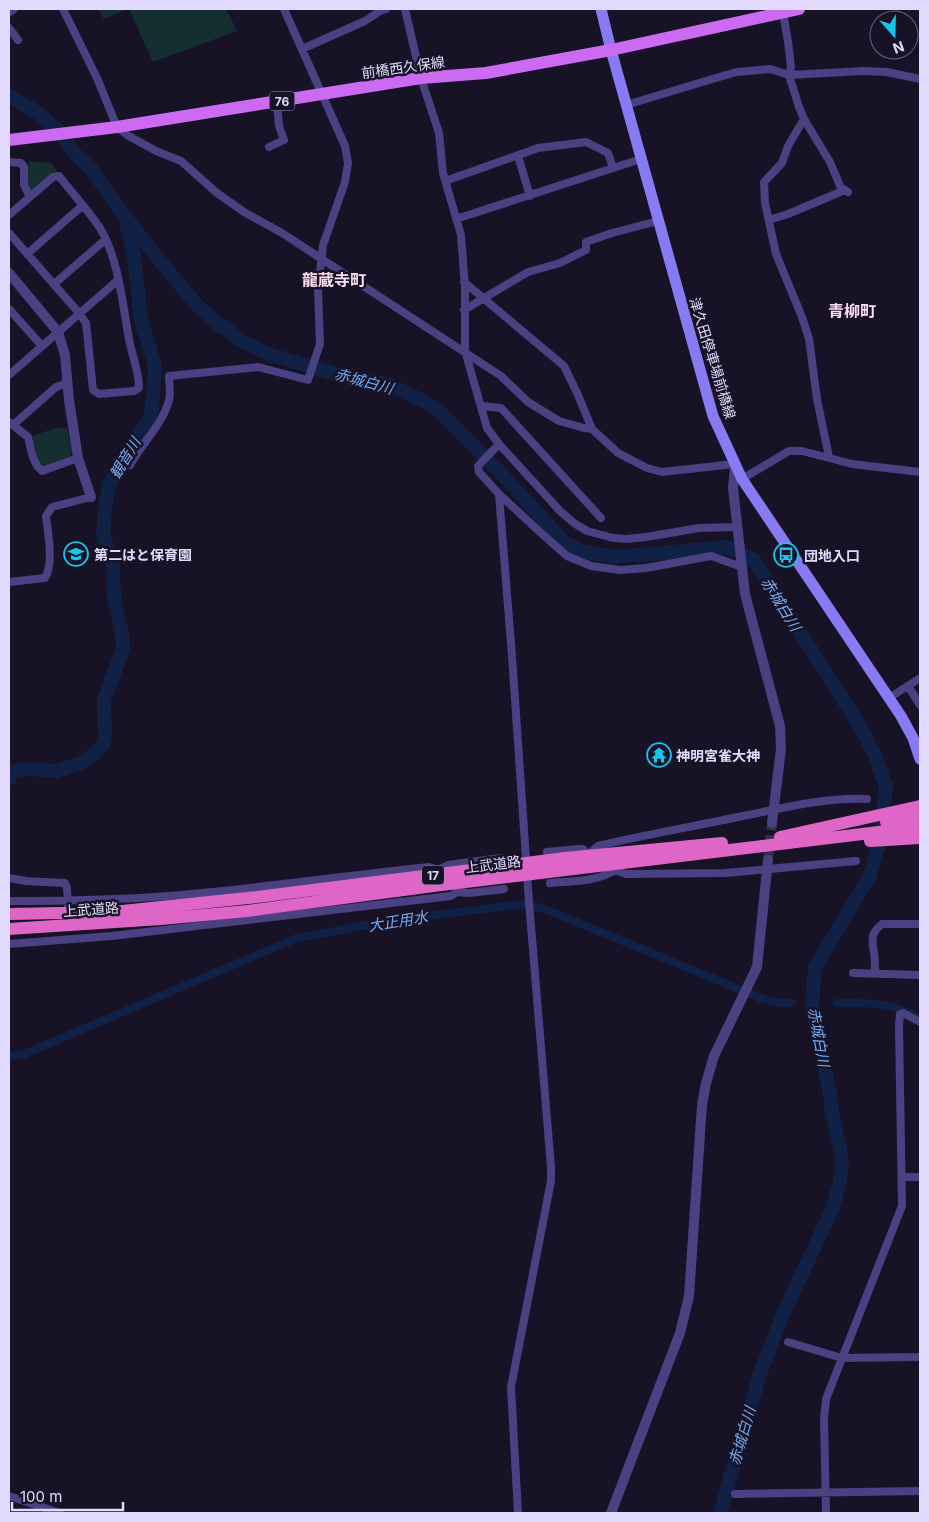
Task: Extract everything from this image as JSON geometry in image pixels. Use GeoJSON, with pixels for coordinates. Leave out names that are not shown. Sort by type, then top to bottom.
{"type":"FeatureCollection","features":[{"type":"Feature","properties":{"kind":"highway","name":"17"},"geometry":{"type":"LineString","coordinates":[[856,831],[920,806]]}},
{"type":"Feature","properties":{"kind":"highway","name":"上武道路"},"geometry":{"type":"LineString","coordinates":[[590,861],[612,867],[856,831],[920,817]]}},
{"type":"Feature","properties":{"kind":"highway","name":"上武道路"},"geometry":{"type":"LineString","coordinates":[[9,914],[123,911],[439,876],[526,869],[780,837],[920,827]]}},
{"type":"Feature","properties":{"kind":"highway","name":"17"},"geometry":{"type":"LineString","coordinates":[[856,831],[920,838]]}},
{"type":"Feature","properties":{"kind":"highway","name":"上武道路"},"geometry":{"type":"LineString","coordinates":[[9,928],[162,919],[247,911],[439,876],[457,888],[526,869]]}},
{"type":"Feature","properties":{"kind":"main road","name":"津久田停車場前橋線"},"geometry":{"type":"LineString","coordinates":[[601,9],[713,416],[742,479],[901,716],[913,738],[920,759]]}},
{"type":"Feature","properties":{"kind":"main road","name":"前橋西久保線"},"geometry":{"type":"LineString","coordinates":[[9,140],[117,127],[422,78],[486,73],[611,50],[799,9]]}},
{"type":"Feature","properties":{"kind":"street"},"geometry":{"type":"LineString","coordinates":[[62,9],[97,78],[117,127],[127,135],[156,151],[181,161],[217,193],[244,212],[282,233],[501,376],[528,402],[559,421],[584,428],[592,428]]}},
{"type":"Feature","properties":{"kind":"street"},"geometry":{"type":"LineString","coordinates":[[130,465],[162,419],[170,399],[169,376],[258,367],[308,380],[320,344],[318,290],[323,245],[344,182],[348,163],[345,146],[284,9]]}},
{"type":"Feature","properties":{"kind":"street"},"geometry":{"type":"LineString","coordinates":[[302,49],[365,21],[386,9]]}},
{"type":"Feature","properties":{"kind":"street"},"geometry":{"type":"LineString","coordinates":[[405,9],[422,78],[439,133],[445,182],[461,235],[465,351],[482,406],[486,428],[499,446],[560,511],[587,531],[613,538],[627,539],[646,538],[699,528],[738,530]]}},
{"type":"Feature","properties":{"kind":"street"},"geometry":{"type":"LineString","coordinates":[[769,220],[847,191],[842,188],[830,162],[804,119],[799,106],[789,75],[791,67],[783,12]]}},
{"type":"Feature","properties":{"kind":"street"},"geometry":{"type":"LineString","coordinates":[[9,28],[18,40]]}},
{"type":"Feature","properties":{"kind":"street"},"geometry":{"type":"LineString","coordinates":[[626,105],[737,72],[770,69],[789,75],[887,72],[920,79]]}},
{"type":"Feature","properties":{"kind":"street"},"geometry":{"type":"LineString","coordinates":[[268,147],[284,140],[277,102]]}},
{"type":"Feature","properties":{"kind":"street"},"geometry":{"type":"LineString","coordinates":[[804,119],[788,146],[782,163],[764,182],[765,203],[776,254],[809,339],[817,399],[829,457]]}},
{"type":"Feature","properties":{"kind":"street"},"geometry":{"type":"LineString","coordinates":[[445,182],[538,148],[586,142],[608,153],[612,168]]}},
{"type":"Feature","properties":{"kind":"street"},"geometry":{"type":"LineString","coordinates":[[518,156],[530,196]]}},
{"type":"Feature","properties":{"kind":"street"},"geometry":{"type":"LineString","coordinates":[[456,219],[641,159]]}},
{"type":"Feature","properties":{"kind":"street"},"geometry":{"type":"LineString","coordinates":[[9,162],[21,163],[24,167],[24,185],[30,197]]}},
{"type":"Feature","properties":{"kind":"street"},"geometry":{"type":"LineString","coordinates":[[9,215],[53,177],[58,176],[99,227],[110,249],[118,280],[130,348],[139,375],[139,388],[134,391],[99,394],[93,390],[86,323],[9,233]]}},
{"type":"Feature","properties":{"kind":"street"},"geometry":{"type":"LineString","coordinates":[[27,254],[82,206]]}},
{"type":"Feature","properties":{"kind":"street"},"geometry":{"type":"LineString","coordinates":[[464,310],[528,272],[560,263],[578,255],[586,250],[586,242],[612,232],[658,221]]}},
{"type":"Feature","properties":{"kind":"street"},"geometry":{"type":"LineString","coordinates":[[54,284],[106,240]]}},
{"type":"Feature","properties":{"kind":"street"},"geometry":{"type":"LineString","coordinates":[[9,273],[58,332],[65,355],[67,383],[78,458],[91,497],[52,507],[46,516],[50,542],[48,572],[45,578],[9,582]]}},
{"type":"Feature","properties":{"kind":"street"},"geometry":{"type":"LineString","coordinates":[[9,375],[118,280]]}},
{"type":"Feature","properties":{"kind":"street"},"geometry":{"type":"LineString","coordinates":[[464,282],[564,366],[592,428],[618,453],[646,468],[662,472],[735,465],[734,488],[745,594],[780,726],[781,749],[772,823]]}},
{"type":"Feature","properties":{"kind":"street"},"geometry":{"type":"LineString","coordinates":[[9,309],[42,346]]}},
{"type":"Feature","properties":{"kind":"street"},"geometry":{"type":"LineString","coordinates":[[9,323],[16,317]]}},
{"type":"Feature","properties":{"kind":"street"},"geometry":{"type":"LineString","coordinates":[[67,383],[56,387],[11,423],[28,437],[32,454],[38,467],[42,470],[78,458]]}},
{"type":"Feature","properties":{"kind":"street"},"geometry":{"type":"LineString","coordinates":[[482,406],[501,408],[601,518]]}},
{"type":"Feature","properties":{"kind":"street"},"geometry":{"type":"LineString","coordinates":[[499,446],[478,466],[479,472],[499,494],[567,556],[591,566],[620,570],[646,568],[711,556],[742,567]]}},
{"type":"Feature","properties":{"kind":"street"},"geometry":{"type":"LineString","coordinates":[[742,479],[789,451],[802,451],[852,464],[920,472]]}},
{"type":"Feature","properties":{"kind":"street"},"geometry":{"type":"LineString","coordinates":[[499,494],[551,1181],[511,1386],[518,1513]]}},
{"type":"Feature","properties":{"kind":"street"},"geometry":{"type":"LineString","coordinates":[[889,698],[920,678]]}},
{"type":"Feature","properties":{"kind":"street"},"geometry":{"type":"LineString","coordinates":[[908,686],[920,705]]}},
{"type":"Feature","properties":{"kind":"street"},"geometry":{"type":"LineString","coordinates":[[590,861],[594,848],[604,845],[773,810],[848,798],[867,800]]}},
{"type":"Feature","properties":{"kind":"street"},"geometry":{"type":"LineString","coordinates":[[547,852],[583,849],[590,861]]}},
{"type":"Feature","properties":{"kind":"street"},"geometry":{"type":"LineString","coordinates":[[9,901],[68,901],[158,897],[428,867],[439,876],[448,865],[500,858]]}},
{"type":"Feature","properties":{"kind":"street"},"geometry":{"type":"LineString","coordinates":[[550,883],[599,877],[612,867],[626,874],[725,873],[768,865],[856,861]]}},
{"type":"Feature","properties":{"kind":"street"},"geometry":{"type":"LineString","coordinates":[[611,1513],[680,1333],[689,1296],[702,1105],[706,1083],[714,1056],[757,968],[768,865]]}},
{"type":"Feature","properties":{"kind":"street"},"geometry":{"type":"LineString","coordinates":[[9,878],[65,883],[69,910]]}},
{"type":"Feature","properties":{"kind":"street"},"geometry":{"type":"LineString","coordinates":[[9,944],[73,935],[332,911],[451,896],[457,888],[469,893],[504,889]]}},
{"type":"Feature","properties":{"kind":"street"},"geometry":{"type":"LineString","coordinates":[[875,974],[875,955],[871,940],[876,929],[882,924],[920,924]]}},
{"type":"Feature","properties":{"kind":"street"},"geometry":{"type":"LineString","coordinates":[[853,973],[920,975]]}},
{"type":"Feature","properties":{"kind":"street"},"geometry":{"type":"LineString","coordinates":[[826,1513],[824,1419],[826,1399],[902,1206],[898,1026],[900,1014],[903,1013],[920,1022]]}},
{"type":"Feature","properties":{"kind":"street"},"geometry":{"type":"LineString","coordinates":[[902,1177],[920,1177]]}},
{"type":"Feature","properties":{"kind":"street"},"geometry":{"type":"LineString","coordinates":[[788,1342],[842,1358],[920,1357]]}},
{"type":"Feature","properties":{"kind":"street"},"geometry":{"type":"LineString","coordinates":[[735,1494],[920,1491]]}},
{"type":"Feature","properties":{"kind":"street"},"geometry":{"type":"LineString","coordinates":[[9,1496],[60,1513]]}},
{"type":"Feature","properties":{"kind":"green space"},"geometry":{"type":"Polygon","coordinates":[[[98,9],[127,9],[104,19],[98,9]]]}},
{"type":"Feature","properties":{"kind":"green space"},"geometry":{"type":"Polygon","coordinates":[[[129,9],[226,9],[237,31],[153,62],[129,9]]]}},
{"type":"Feature","properties":{"kind":"green space"},"geometry":{"type":"Polygon","coordinates":[[[29,161],[51,163],[57,171],[33,190],[29,189],[27,184],[29,161]]]}},
{"type":"Feature","properties":{"kind":"green space"},"geometry":{"type":"Polygon","coordinates":[[[67,427],[72,451],[70,456],[44,467],[39,465],[32,436],[53,429],[67,427]]]}},
{"type":"Feature","properties":{"kind":"waterway","name":"赤城白川"},"geometry":{"type":"LineString","coordinates":[[9,96],[38,113],[59,132],[75,154],[92,170],[124,215],[196,304],[239,340],[271,355],[346,377],[388,384],[427,403],[440,412],[498,470],[565,543],[581,551],[615,557],[727,547],[754,560],[858,723],[874,753],[886,786],[879,845],[869,877],[815,968],[812,1006],[840,1148],[842,1165],[839,1187],[831,1212],[783,1314],[760,1374],[720,1513]]}},
{"type":"Feature","properties":{"kind":"waterway","name":"観音川"},"geometry":{"type":"LineString","coordinates":[[9,779],[13,771],[29,769],[56,771],[79,764],[89,758],[103,745],[105,735],[104,700],[123,649],[122,634],[114,599],[113,566],[103,533],[106,500],[109,485],[149,419],[152,409],[155,366],[141,320],[134,256],[126,222]]}},
{"type":"Feature","properties":{"kind":"waterway","name":"大正用水"},"geometry":{"type":"LineString","coordinates":[[9,1056],[22,1055],[297,938],[401,919],[525,904],[545,909],[763,999],[778,1003],[792,1003]]}},
{"type":"Feature","properties":{"kind":"waterway","name":"大正用水"},"geometry":{"type":"LineString","coordinates":[[837,1003],[880,1004],[898,1008],[920,1018]]}},
{"type":"Feature","properties":{"kind":"tunnel"},"geometry":{"type":"LineString","coordinates":[[768,860],[772,823]]}},
{"type":"Feature","properties":{"kind":"place","name":"第二はと保育園"},"geometry":{"type":"Point","coordinates":[76,554]}},
{"type":"Feature","properties":{"kind":"place","name":"団地入口"},"geometry":{"type":"Point","coordinates":[786,555]}},
{"type":"Feature","properties":{"kind":"place","name":"神明宮雀大神"},"geometry":{"type":"Point","coordinates":[659,755]}},
{"type":"Feature","properties":{"kind":"district","name":"龍蔵寺町"},"geometry":{"type":"Point","coordinates":[334,280]}},
{"type":"Feature","properties":{"kind":"district","name":"青柳町"},"geometry":{"type":"Point","coordinates":[852,311]}}]}
